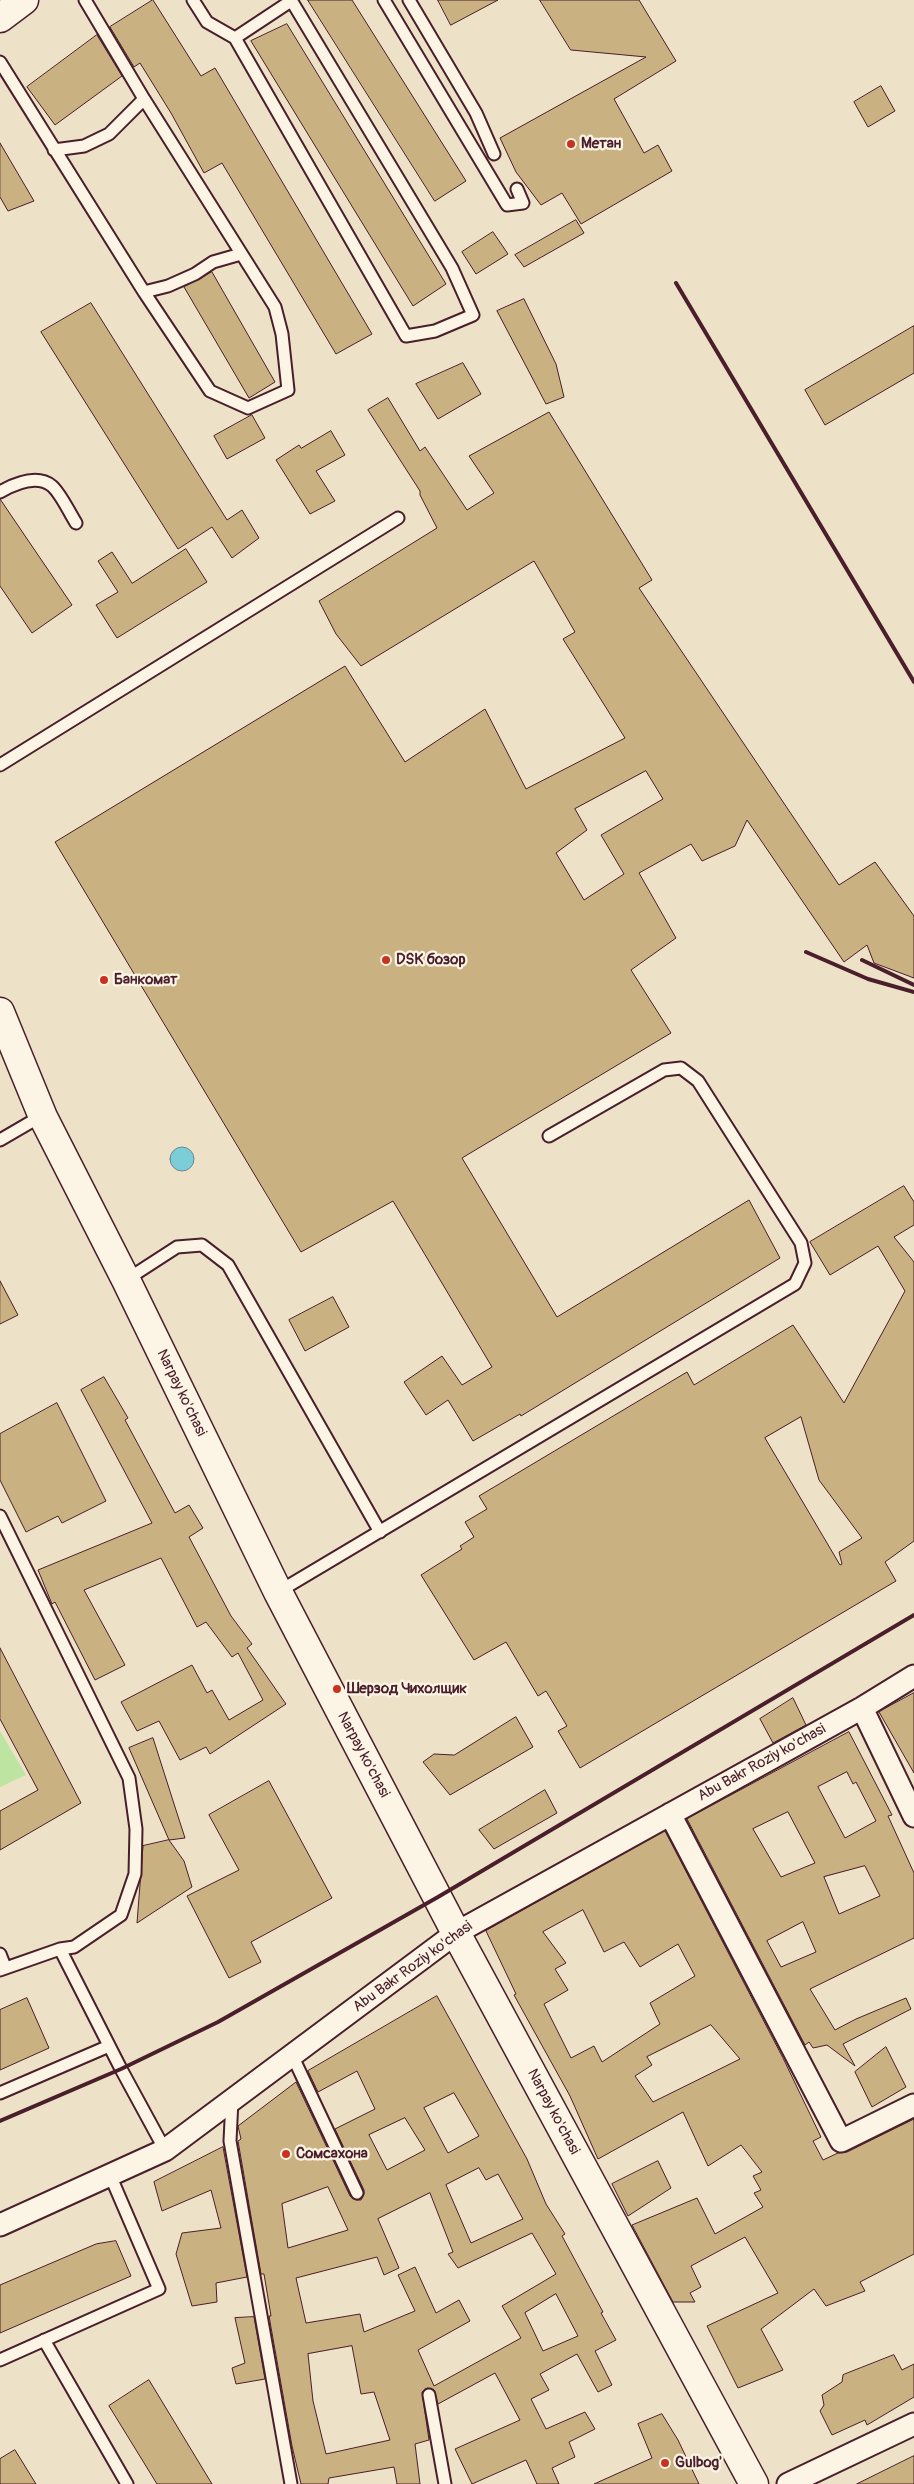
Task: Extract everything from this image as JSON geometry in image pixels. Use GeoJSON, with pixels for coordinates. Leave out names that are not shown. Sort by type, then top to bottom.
{"type":"FeatureCollection","features":[{"type":"Feature","properties":{"kind":"main road"},"geometry":{"type":"LineString","coordinates":[[0,18],[24,0]]}},
{"type":"Feature","properties":{"kind":"main road","name":"Narpay ko'chasi"},"geometry":{"type":"LineString","coordinates":[[0,1012],[43,1115],[126,1280],[278,1592],[456,1933],[754,2484]]}},
{"type":"Feature","properties":{"kind":"street","name":"Abu Bakr Roziy ko'chasi"},"geometry":{"type":"LineString","coordinates":[[0,2225],[165,2150],[456,1933],[862,1708],[914,1676]]}},
{"type":"Feature","properties":{"kind":"street"},"geometry":{"type":"LineString","coordinates":[[862,1708],[914,1816]]}},
{"type":"Feature","properties":{"kind":"street"},"geometry":{"type":"LineString","coordinates":[[670,1814],[841,2141],[914,2105]]}},
{"type":"Feature","properties":{"kind":"street"},"geometry":{"type":"LineString","coordinates":[[788,2484],[914,2424]]}},
{"type":"Feature","properties":{"kind":"lane"},"geometry":{"type":"LineString","coordinates":[[0,62],[144,292],[210,391],[248,408],[288,390],[282,334],[275,307],[144,99],[86,0]]}},
{"type":"Feature","properties":{"kind":"lane"},"geometry":{"type":"LineString","coordinates":[[193,0],[207,22],[235,38],[406,336],[435,331],[473,315],[452,268],[291,0],[235,38]]}},
{"type":"Feature","properties":{"kind":"lane"},"geometry":{"type":"LineString","coordinates":[[384,0],[507,205],[523,203],[517,188]]}},
{"type":"Feature","properties":{"kind":"lane"},"geometry":{"type":"LineString","coordinates":[[409,0],[476,113],[494,154]]}},
{"type":"Feature","properties":{"kind":"lane"},"geometry":{"type":"LineString","coordinates":[[54,150],[84,146],[109,134],[144,99]]}},
{"type":"Feature","properties":{"kind":"lane"},"geometry":{"type":"LineString","coordinates":[[144,292],[168,286],[195,274],[213,262],[241,254]]}},
{"type":"Feature","properties":{"kind":"lane"},"geometry":{"type":"LineString","coordinates":[[0,492],[18,482],[43,482],[52,486],[76,523]]}},
{"type":"Feature","properties":{"kind":"lane"},"geometry":{"type":"LineString","coordinates":[[0,765],[398,518]]}},
{"type":"Feature","properties":{"kind":"lane"},"geometry":{"type":"LineString","coordinates":[[278,1592],[795,1284],[805,1263],[801,1243],[698,1081],[681,1068],[664,1070],[550,1136]]}},
{"type":"Feature","properties":{"kind":"lane"},"geometry":{"type":"LineString","coordinates":[[0,1140],[43,1115]]}},
{"type":"Feature","properties":{"kind":"lane"},"geometry":{"type":"LineString","coordinates":[[126,1280],[177,1247],[202,1246],[228,1265],[380,1532]]}},
{"type":"Feature","properties":{"kind":"lane"},"geometry":{"type":"LineString","coordinates":[[0,1516],[129,1778],[136,1829],[135,1874],[121,1915],[74,1947],[60,1949],[3,1968],[0,1954]]}},
{"type":"Feature","properties":{"kind":"lane"},"geometry":{"type":"LineString","coordinates":[[60,1949],[165,2150]]}},
{"type":"Feature","properties":{"kind":"lane"},"geometry":{"type":"LineString","coordinates":[[0,2093],[109,2046]]}},
{"type":"Feature","properties":{"kind":"lane"},"geometry":{"type":"LineString","coordinates":[[292,2055],[357,2193]]}},
{"type":"Feature","properties":{"kind":"lane"},"geometry":{"type":"LineString","coordinates":[[232,2100],[230,2140],[291,2484]]}},
{"type":"Feature","properties":{"kind":"lane"},"geometry":{"type":"LineString","coordinates":[[0,2360],[159,2289],[110,2175]]}},
{"type":"Feature","properties":{"kind":"lane"},"geometry":{"type":"LineString","coordinates":[[44,2340],[127,2484]]}},
{"type":"Feature","properties":{"kind":"lane"},"geometry":{"type":"LineString","coordinates":[[429,2395],[445,2484]]}},
{"type":"Feature","properties":{"kind":"green space"},"geometry":{"type":"Polygon","coordinates":[[[0,1731],[26,1775],[0,1787],[0,1731]]]}},
{"type":"Feature","properties":{"kind":"water"},"geometry":{"type":"Polygon","coordinates":[[[182,1147],[190,1151],[194,1159],[190,1167],[182,1171],[174,1167],[170,1159],[174,1151],[182,1147]]]}},
{"type":"Feature","properties":{"kind":"building"},"geometry":{"type":"Polygon","coordinates":[[[153,0],[201,76],[215,68],[372,334],[336,354],[222,163],[204,173],[171,113],[140,63],[134,67],[110,27],[153,0]]]}},
{"type":"Feature","properties":{"kind":"building"},"geometry":{"type":"Polygon","coordinates":[[[308,0],[352,0],[466,181],[435,201],[308,0]]]}},
{"type":"Feature","properties":{"kind":"building"},"geometry":{"type":"Polygon","coordinates":[[[438,0],[498,0],[451,25],[438,0]]]}},
{"type":"Feature","properties":{"kind":"building"},"geometry":{"type":"Polygon","coordinates":[[[540,0],[639,0],[676,61],[614,99],[644,153],[658,145],[672,171],[581,224],[562,193],[541,205],[516,172],[500,138],[646,57],[571,50],[540,0]]]}},
{"type":"Feature","properties":{"kind":"building"},"geometry":{"type":"Polygon","coordinates":[[[287,24],[446,284],[413,306],[251,41],[287,24]]]}},
{"type":"Feature","properties":{"kind":"building"},"geometry":{"type":"Polygon","coordinates":[[[97,35],[122,76],[55,125],[27,87],[97,35]]]}},
{"type":"Feature","properties":{"kind":"building"},"geometry":{"type":"Polygon","coordinates":[[[881,86],[895,111],[868,127],[854,102],[881,86]]]}},
{"type":"Feature","properties":{"kind":"building"},"geometry":{"type":"Polygon","coordinates":[[[0,143],[34,201],[8,211],[0,197],[0,143]]]}},
{"type":"Feature","properties":{"kind":"building"},"geometry":{"type":"Polygon","coordinates":[[[576,220],[584,233],[524,267],[515,255],[576,220]]]}},
{"type":"Feature","properties":{"kind":"building"},"geometry":{"type":"Polygon","coordinates":[[[493,232],[508,254],[476,274],[462,252],[493,232]]]}},
{"type":"Feature","properties":{"kind":"building"},"geometry":{"type":"Polygon","coordinates":[[[212,272],[275,382],[249,398],[184,287],[212,272]]]}},
{"type":"Feature","properties":{"kind":"building"},"geometry":{"type":"Polygon","coordinates":[[[524,299],[556,364],[564,397],[546,404],[497,311],[524,299]]]}},
{"type":"Feature","properties":{"kind":"building"},"geometry":{"type":"Polygon","coordinates":[[[91,303],[227,520],[242,510],[259,538],[232,558],[212,527],[178,549],[41,332],[91,303]]]}},
{"type":"Feature","properties":{"kind":"building"},"geometry":{"type":"Polygon","coordinates":[[[914,326],[914,373],[825,425],[805,390],[914,326]]]}},
{"type":"Feature","properties":{"kind":"building"},"geometry":{"type":"Polygon","coordinates":[[[463,363],[481,394],[438,419],[416,384],[463,363]]]}},
{"type":"Feature","properties":{"kind":"building","name":"DSK бозор"},"geometry":{"type":"Polygon","coordinates":[[[388,398],[420,451],[425,447],[467,510],[494,493],[469,456],[549,412],[652,580],[639,588],[839,885],[875,862],[914,916],[914,978],[874,963],[867,945],[844,962],[747,820],[735,846],[702,861],[691,844],[639,873],[676,938],[631,970],[671,1033],[462,1158],[557,1317],[749,1200],[780,1258],[521,1416],[520,1414],[473,1441],[448,1400],[426,1415],[404,1382],[442,1356],[462,1385],[492,1367],[393,1201],[301,1252],[55,842],[345,666],[405,762],[485,709],[526,789],[625,738],[563,639],[575,632],[534,561],[361,666],[336,634],[319,601],[437,528],[420,495],[420,491],[368,410],[388,398]],[[646,771],[575,809],[587,830],[556,853],[584,900],[624,874],[601,835],[663,799],[646,771]]]}},
{"type":"Feature","properties":{"kind":"building"},"geometry":{"type":"Polygon","coordinates":[[[252,415],[265,438],[227,459],[214,436],[252,415]]]}},
{"type":"Feature","properties":{"kind":"building"},"geometry":{"type":"Polygon","coordinates":[[[331,431],[345,455],[316,471],[335,501],[310,514],[276,460],[299,445],[301,448],[331,431]]]}},
{"type":"Feature","properties":{"kind":"building"},"geometry":{"type":"Polygon","coordinates":[[[0,499],[72,605],[32,633],[0,586],[0,499]]]}},
{"type":"Feature","properties":{"kind":"building"},"geometry":{"type":"Polygon","coordinates":[[[186,549],[207,582],[117,638],[96,605],[118,592],[98,561],[112,552],[132,583],[186,549]]]}},
{"type":"Feature","properties":{"kind":"building"},"geometry":{"type":"Polygon","coordinates":[[[904,1186],[914,1202],[914,1225],[894,1237],[914,1262],[914,1541],[885,1562],[896,1581],[580,1768],[558,1731],[567,1726],[546,1691],[538,1696],[506,1642],[474,1660],[421,1575],[462,1549],[460,1546],[474,1537],[465,1522],[487,1509],[479,1496],[687,1372],[694,1385],[793,1325],[844,1403],[905,1291],[878,1246],[830,1275],[810,1242],[904,1186]],[[801,1417],[765,1438],[840,1565],[842,1564],[839,1552],[862,1538],[819,1480],[801,1417]]]}},
{"type":"Feature","properties":{"kind":"building"},"geometry":{"type":"Polygon","coordinates":[[[0,1281],[18,1315],[0,1324],[0,1281]]]}},
{"type":"Feature","properties":{"kind":"building"},"geometry":{"type":"Polygon","coordinates":[[[333,1297],[349,1327],[305,1351],[289,1320],[333,1297]]]}},
{"type":"Feature","properties":{"kind":"building"},"geometry":{"type":"Polygon","coordinates":[[[104,1377],[128,1418],[125,1420],[175,1513],[189,1505],[203,1528],[189,1537],[231,1616],[252,1644],[247,1648],[286,1704],[210,1754],[206,1747],[180,1760],[159,1721],[137,1731],[121,1702],[192,1665],[207,1693],[212,1690],[229,1720],[263,1700],[238,1653],[232,1657],[206,1622],[197,1627],[161,1558],[84,1590],[125,1665],[95,1680],[55,1602],[52,1604],[38,1570],[152,1523],[81,1390],[104,1377]]]}},
{"type":"Feature","properties":{"kind":"building"},"geometry":{"type":"Polygon","coordinates":[[[57,1403],[106,1501],[62,1523],[58,1516],[26,1532],[0,1480],[0,1434],[57,1403]]]}},
{"type":"Feature","properties":{"kind":"building"},"geometry":{"type":"Polygon","coordinates":[[[0,1648],[81,1803],[0,1850],[0,1811],[38,1790],[0,1719],[0,1648]]]}},
{"type":"Feature","properties":{"kind":"building"},"geometry":{"type":"Polygon","coordinates":[[[914,1693],[914,1773],[879,1712],[914,1693]]]}},
{"type":"Feature","properties":{"kind":"building"},"geometry":{"type":"Polygon","coordinates":[[[793,1698],[806,1725],[773,1743],[760,1719],[793,1698]]]}},
{"type":"Feature","properties":{"kind":"building"},"geometry":{"type":"Polygon","coordinates":[[[516,1717],[533,1747],[450,1795],[423,1762],[434,1754],[454,1755],[516,1717]]]}},
{"type":"Feature","properties":{"kind":"building"},"geometry":{"type":"Polygon","coordinates":[[[849,1732],[892,1815],[888,1816],[914,1873],[914,1938],[810,1989],[835,2030],[906,1998],[911,2009],[843,2044],[855,2066],[827,2045],[813,2048],[809,2042],[805,2045],[687,1819],[849,1732]],[[847,1772],[818,1787],[845,1838],[876,1821],[856,1782],[853,1784],[847,1772]],[[788,1812],[753,1829],[781,1877],[815,1863],[788,1812]],[[865,1866],[824,1877],[839,1914],[880,1896],[865,1866]],[[803,1922],[767,1941],[781,1967],[816,1952],[803,1922]]]}},
{"type":"Feature","properties":{"kind":"building"},"geometry":{"type":"Polygon","coordinates":[[[153,1738],[185,1838],[169,1840],[129,1748],[153,1738]]]}},
{"type":"Feature","properties":{"kind":"building"},"geometry":{"type":"Polygon","coordinates":[[[269,1781],[332,1898],[251,1942],[261,1962],[229,1978],[187,1896],[239,1870],[209,1815],[269,1781]]]}},
{"type":"Feature","properties":{"kind":"building"},"geometry":{"type":"Polygon","coordinates":[[[545,1790],[557,1813],[494,1849],[479,1830],[545,1790]]]}},
{"type":"Feature","properties":{"kind":"building"},"geometry":{"type":"Polygon","coordinates":[[[665,1831],[783,2058],[821,2137],[813,2141],[823,2160],[838,2153],[847,2152],[914,2119],[914,2254],[860,2282],[865,2291],[826,2306],[814,2289],[761,2329],[783,2370],[738,2388],[707,2326],[778,2293],[745,2237],[691,2266],[701,2287],[690,2293],[695,2302],[673,2302],[632,2225],[697,2198],[715,2234],[763,2207],[754,2193],[761,2190],[753,2176],[762,2172],[741,2145],[708,2166],[683,2112],[598,2159],[570,2096],[514,1995],[516,1994],[486,1931],[665,1831]],[[583,1910],[543,1932],[566,1963],[555,1969],[568,1990],[544,2004],[571,2058],[594,2046],[602,2062],[660,2024],[650,2003],[695,1976],[678,1944],[640,1967],[624,1942],[604,1952],[583,1910]],[[711,2025],[647,2057],[652,2065],[635,2076],[653,2102],[740,2059],[711,2025]]]}},
{"type":"Feature","properties":{"kind":"building"},"geometry":{"type":"Polygon","coordinates":[[[169,1840],[184,1861],[192,1887],[137,1923],[143,1846],[169,1840]]]}},
{"type":"Feature","properties":{"kind":"building"},"geometry":{"type":"Polygon","coordinates":[[[437,1996],[527,2159],[546,2204],[565,2234],[562,2236],[616,2340],[595,2351],[612,2385],[598,2392],[577,2354],[540,2374],[549,2390],[531,2399],[546,2429],[585,2412],[595,2429],[569,2442],[575,2457],[552,2468],[559,2484],[537,2484],[526,2460],[472,2484],[455,2449],[520,2420],[495,2373],[438,2404],[434,2390],[427,2388],[422,2392],[429,2440],[415,2444],[420,2484],[397,2484],[394,2467],[329,2478],[328,2484],[301,2484],[292,2446],[269,2316],[271,2316],[264,2274],[261,2274],[238,2141],[241,2139],[238,2126],[296,2082],[350,2196],[356,2200],[361,2200],[364,2190],[335,2129],[375,2109],[357,2071],[318,2092],[308,2071],[437,1996]],[[454,2093],[424,2108],[448,2153],[479,2136],[454,2093]],[[405,2118],[369,2135],[387,2170],[425,2150],[405,2118]],[[479,2168],[446,2185],[471,2243],[523,2219],[498,2174],[486,2180],[479,2168]],[[328,2187],[282,2204],[288,2248],[348,2230],[328,2187]],[[430,2193],[378,2219],[399,2268],[384,2275],[377,2257],[296,2278],[306,2323],[360,2314],[364,2332],[415,2311],[398,2275],[415,2267],[436,2313],[459,2300],[470,2321],[418,2350],[434,2386],[521,2338],[502,2306],[556,2274],[532,2233],[458,2268],[448,2254],[453,2252],[430,2193]],[[556,2294],[525,2313],[543,2351],[578,2336],[556,2294]],[[352,2346],[308,2354],[313,2401],[326,2454],[390,2440],[374,2392],[361,2394],[352,2346]]]}},
{"type":"Feature","properties":{"kind":"building"},"geometry":{"type":"Polygon","coordinates":[[[27,1998],[49,2048],[0,2070],[0,2010],[27,1998]]]}},
{"type":"Feature","properties":{"kind":"building"},"geometry":{"type":"Polygon","coordinates":[[[886,2047],[906,2087],[872,2107],[855,2072],[886,2047]]]}},
{"type":"Feature","properties":{"kind":"building"},"geometry":{"type":"Polygon","coordinates":[[[223,2147],[247,2277],[216,2283],[217,2302],[192,2306],[176,2254],[182,2233],[221,2228],[211,2190],[162,2211],[154,2182],[223,2147]]]}},
{"type":"Feature","properties":{"kind":"building"},"geometry":{"type":"Polygon","coordinates":[[[658,2161],[671,2188],[628,2216],[612,2184],[658,2161]]]}},
{"type":"Feature","properties":{"kind":"building"},"geometry":{"type":"Polygon","coordinates":[[[116,2241],[131,2276],[0,2333],[0,2285],[96,2244],[116,2241]]]}},
{"type":"Feature","properties":{"kind":"building"},"geometry":{"type":"Polygon","coordinates":[[[254,2317],[265,2379],[236,2384],[232,2368],[245,2363],[235,2318],[254,2317]]]}},
{"type":"Feature","properties":{"kind":"building"},"geometry":{"type":"Polygon","coordinates":[[[894,2355],[902,2370],[914,2364],[914,2397],[867,2425],[865,2420],[832,2435],[820,2411],[824,2405],[822,2395],[842,2382],[843,2375],[894,2355]]]}},
{"type":"Feature","properties":{"kind":"building"},"geometry":{"type":"Polygon","coordinates":[[[149,2380],[212,2484],[157,2484],[109,2406],[149,2380]]]}},
{"type":"Feature","properties":{"kind":"building","name":"Gulbog'"},"geometry":{"type":"Polygon","coordinates":[[[662,2414],[678,2440],[699,2484],[594,2484],[652,2458],[638,2424],[662,2414]]]}},
{"type":"Feature","properties":{"kind":"building"},"geometry":{"type":"Polygon","coordinates":[[[15,2450],[36,2484],[0,2484],[0,2459],[15,2450]]]}},
{"type":"Feature","properties":{"kind":"building"},"geometry":{"type":"Polygon","coordinates":[[[914,2456],[914,2484],[857,2484],[914,2456]]]}},
{"type":"Feature","properties":{"kind":"railway"},"geometry":{"type":"LineString","coordinates":[[676,283],[914,682]]}},
{"type":"Feature","properties":{"kind":"railway"},"geometry":{"type":"LineString","coordinates":[[806,952],[868,979],[914,992]]}},
{"type":"Feature","properties":{"kind":"railway"},"geometry":{"type":"LineString","coordinates":[[862,960],[914,985]]}},
{"type":"Feature","properties":{"kind":"railway"},"geometry":{"type":"LineString","coordinates":[[0,2121],[121,2069],[218,2022],[438,1897],[914,1615]]}},
{"type":"Feature","properties":{"kind":"place","name":"Метан"},"geometry":{"type":"Point","coordinates":[571,144]}},
{"type":"Feature","properties":{"kind":"place","name":"DSK бозор"},"geometry":{"type":"Point","coordinates":[386,960]}},
{"type":"Feature","properties":{"kind":"place","name":"Банкомат"},"geometry":{"type":"Point","coordinates":[104,980]}},
{"type":"Feature","properties":{"kind":"place","name":"Шерзод Чихолщик"},"geometry":{"type":"Point","coordinates":[337,1689]}},
{"type":"Feature","properties":{"kind":"place","name":"Сомсахона"},"geometry":{"type":"Point","coordinates":[286,2154]}},
{"type":"Feature","properties":{"kind":"place","name":"Gulbog'"},"geometry":{"type":"Point","coordinates":[665,2463]}}]}
